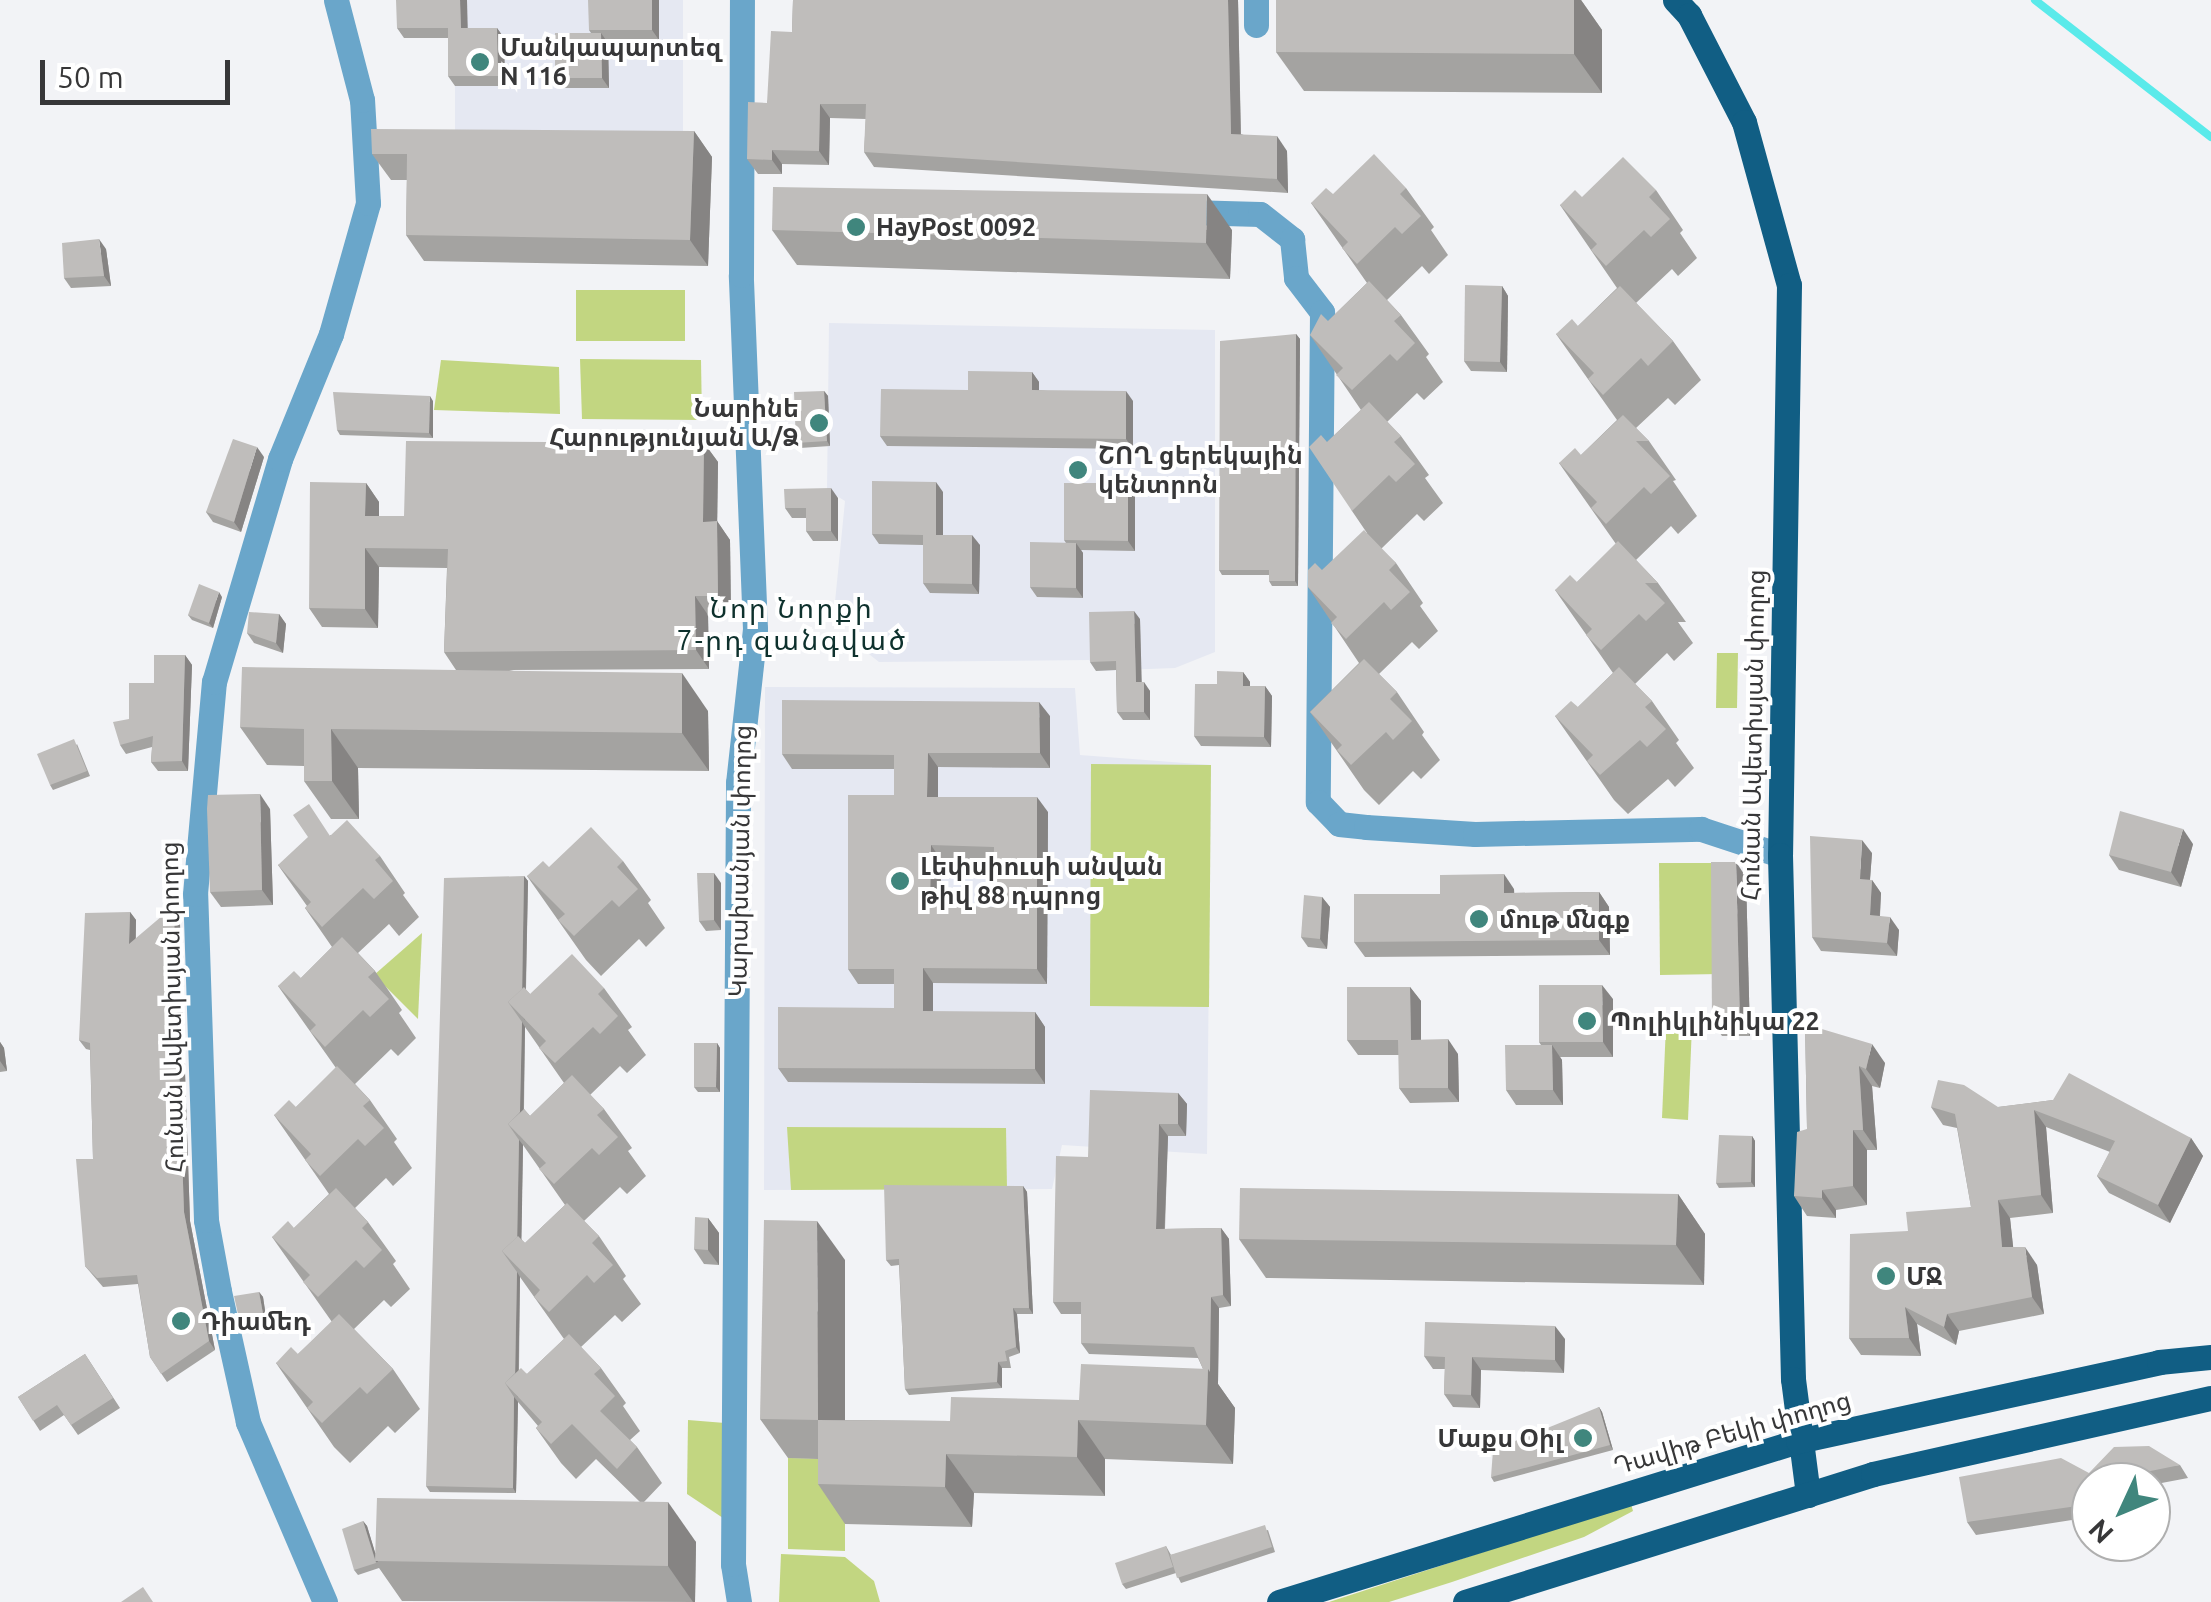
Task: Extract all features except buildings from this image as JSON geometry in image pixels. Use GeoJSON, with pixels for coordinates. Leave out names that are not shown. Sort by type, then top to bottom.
{"type":"FeatureCollection","features":[{"type":"Feature","properties":{"kind":"main road","name":"Հունան Ավետիսյան փողոց"},"geometry":{"type":"LineString","coordinates":[[1675,0],[1689,15],[1744,122],[1789,285],[1780,855],[1798,1441],[1808,1495]]}},
{"type":"Feature","properties":{"kind":"main road","name":"Դավիթ Բեկի փողոց"},"geometry":{"type":"LineString","coordinates":[[1279,1602],[1798,1441],[2159,1362],[2211,1357]]}},
{"type":"Feature","properties":{"kind":"main road"},"geometry":{"type":"LineString","coordinates":[[1465,1602],[1873,1474],[2211,1398]]}},
{"type":"Feature","properties":{"kind":"street","name":"Հունան Ավետիսյան փողոց"},"geometry":{"type":"LineString","coordinates":[[325,1602],[248,1422],[219,1291],[206,1220],[195,894],[214,682],[280,459],[332,334],[368,203],[362,100],[336,0]]}},
{"type":"Feature","properties":{"kind":"street","name":"Կարախանյան փողոց"},"geometry":{"type":"LineString","coordinates":[[739,1602],[734,1564],[738,783],[755,628],[741,275],[742,0]]}},
{"type":"Feature","properties":{"kind":"street"},"geometry":{"type":"LineString","coordinates":[[1152,212],[1260,214],[1292,239],[1296,278],[1322,312],[1318,802],[1328,813],[1339,824],[1418,832],[1701,829],[1780,855]]}},
{"type":"Feature","properties":{"kind":"shaded area"},"geometry":{"type":"Polygon","coordinates":[[[455,0],[683,0],[683,145],[455,143],[455,0]]]}},
{"type":"Feature","properties":{"kind":"shaded area"},"geometry":{"type":"Polygon","coordinates":[[[829,323],[1215,330],[1215,652],[1175,668],[1096,671],[1089,660],[879,662],[860,647],[835,602],[845,501],[827,490],[829,323]]]}},
{"type":"Feature","properties":{"kind":"shaded area"},"geometry":{"type":"Polygon","coordinates":[[[765,687],[1075,688],[1080,755],[1211,765],[1207,1154],[1062,1145],[1052,1189],[764,1190],[765,687]]]}},
{"type":"Feature","properties":{"kind":"green space"},"geometry":{"type":"Polygon","coordinates":[[[576,290],[685,290],[685,341],[576,341],[576,290]]]}},
{"type":"Feature","properties":{"kind":"green space"},"geometry":{"type":"Polygon","coordinates":[[[580,359],[701,360],[702,420],[582,419],[580,359]]]}},
{"type":"Feature","properties":{"kind":"green space"},"geometry":{"type":"Polygon","coordinates":[[[441,360],[559,367],[560,414],[434,410],[441,360]]]}},
{"type":"Feature","properties":{"kind":"green space"},"geometry":{"type":"Polygon","coordinates":[[[1717,653],[1738,653],[1737,708],[1716,708],[1717,653]]]}},
{"type":"Feature","properties":{"kind":"green space"},"geometry":{"type":"Polygon","coordinates":[[[1091,764],[1211,765],[1209,1007],[1090,1006],[1091,764]]]}},
{"type":"Feature","properties":{"kind":"green space"},"geometry":{"type":"Polygon","coordinates":[[[1659,863],[1718,863],[1720,974],[1660,975],[1659,863]]]}},
{"type":"Feature","properties":{"kind":"green space"},"geometry":{"type":"Polygon","coordinates":[[[422,933],[418,1019],[374,975],[422,933]]]}},
{"type":"Feature","properties":{"kind":"green space"},"geometry":{"type":"Polygon","coordinates":[[[1666,1025],[1692,1026],[1688,1120],[1662,1118],[1666,1025]]]}},
{"type":"Feature","properties":{"kind":"green space"},"geometry":{"type":"Polygon","coordinates":[[[787,1127],[1006,1128],[1007,1189],[791,1190],[787,1127]]]}},
{"type":"Feature","properties":{"kind":"green space"},"geometry":{"type":"Polygon","coordinates":[[[688,1420],[725,1423],[723,1518],[687,1494],[688,1420]]]}},
{"type":"Feature","properties":{"kind":"green space"},"geometry":{"type":"Polygon","coordinates":[[[788,1458],[845,1459],[845,1551],[788,1549],[788,1458]]]}},
{"type":"Feature","properties":{"kind":"green space"},"geometry":{"type":"Polygon","coordinates":[[[1631,1504],[1633,1511],[1584,1537],[1452,1582],[1389,1602],[1329,1602],[1631,1504]]]}},
{"type":"Feature","properties":{"kind":"green space"},"geometry":{"type":"Polygon","coordinates":[[[781,1554],[845,1557],[874,1581],[880,1602],[779,1602],[781,1554]]]}},
{"type":"Feature","properties":{"kind":"waterway"},"geometry":{"type":"LineString","coordinates":[[2035,0],[2211,137]]}},
{"type":"Feature","properties":{"kind":"place","name":"Մանկապարտեզ N 116"},"geometry":{"type":"Point","coordinates":[480,62]}},
{"type":"Feature","properties":{"kind":"place","name":"HayPost 0092"},"geometry":{"type":"Point","coordinates":[856,227]}},
{"type":"Feature","properties":{"kind":"place","name":"Նարինե Հարությունյան Ա/Ձ"},"geometry":{"type":"Point","coordinates":[819,423]}},
{"type":"Feature","properties":{"kind":"place","name":"ՇՈՂ ցերեկային կենտրոն"},"geometry":{"type":"Point","coordinates":[1078,470]}},
{"type":"Feature","properties":{"kind":"place","name":"Լեփսիուսի անվան թիվ 88 դպրոց"},"geometry":{"type":"Point","coordinates":[900,881]}},
{"type":"Feature","properties":{"kind":"place","name":"մութ մնգք"},"geometry":{"type":"Point","coordinates":[1479,919]}},
{"type":"Feature","properties":{"kind":"place","name":"Պոլիկլինիկա 22"},"geometry":{"type":"Point","coordinates":[1587,1021]}},
{"type":"Feature","properties":{"kind":"place","name":"ՄՋ"},"geometry":{"type":"Point","coordinates":[1886,1276]}},
{"type":"Feature","properties":{"kind":"place","name":"Դիամեդ"},"geometry":{"type":"Point","coordinates":[181,1321]}},
{"type":"Feature","properties":{"kind":"place","name":"Մաքս Օիլ"},"geometry":{"type":"Point","coordinates":[1583,1438]}},
{"type":"Feature","properties":{"kind":"district","name":"Նոր Նորքի 7-րդ զանգված"},"geometry":{"type":"Point","coordinates":[792,624]}}]}
